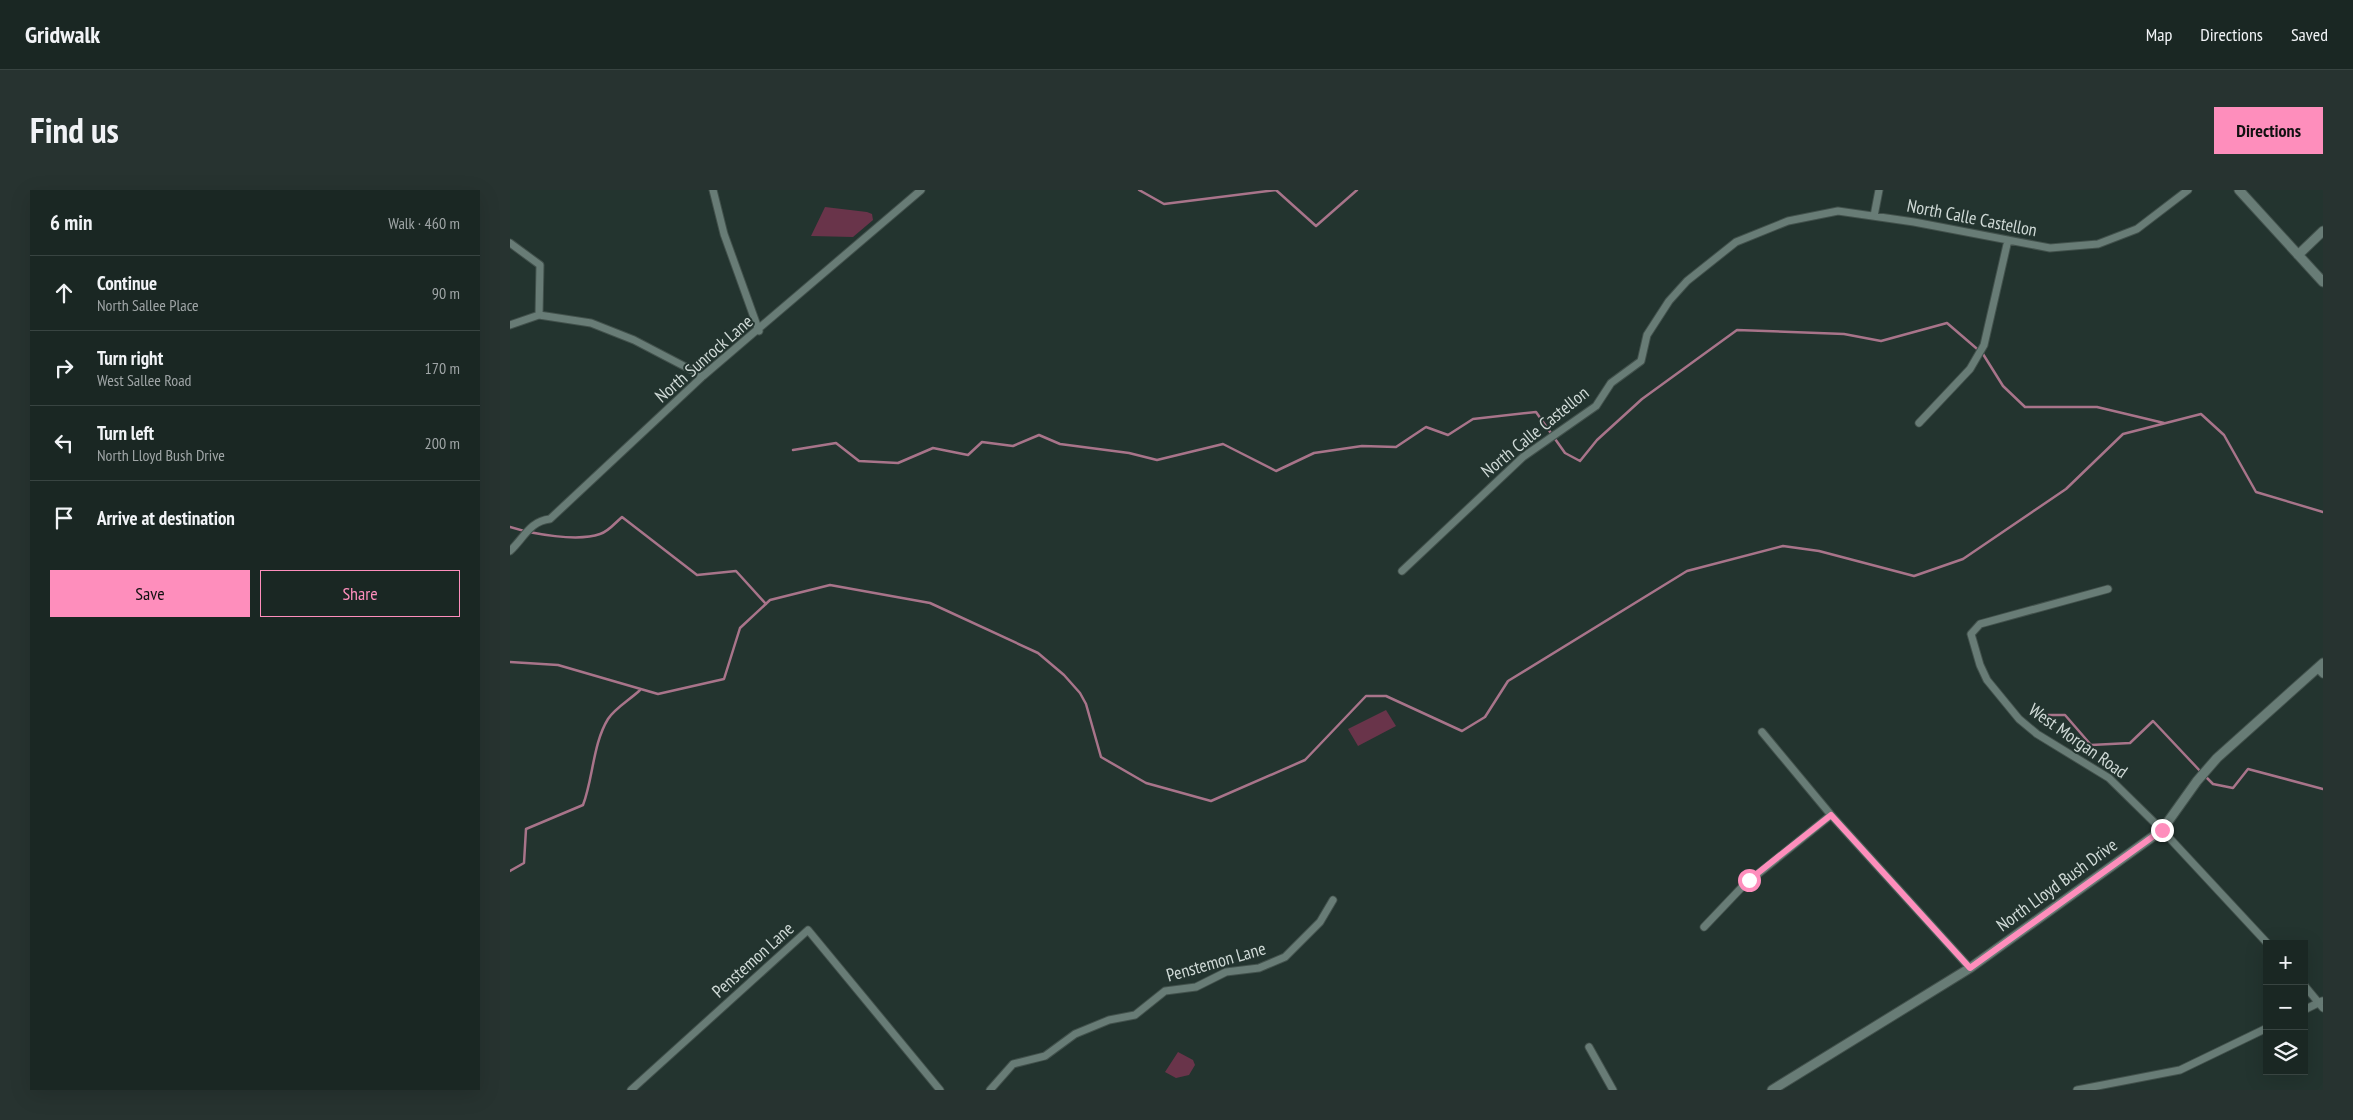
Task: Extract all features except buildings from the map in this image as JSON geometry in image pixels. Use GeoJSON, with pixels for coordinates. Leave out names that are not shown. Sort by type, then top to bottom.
{"type":"FeatureCollection","features":[{"type":"Feature","properties":{"kind":"street"},"geometry":{"type":"LineString","coordinates":[[713,190],[724,234],[758,331]]}},
{"type":"Feature","properties":{"kind":"street","name":"North Sunrock Lane"},"geometry":{"type":"LineString","coordinates":[[510,551],[530,527],[540,520],[550,519],[703,376],[921,190]]}},
{"type":"Feature","properties":{"kind":"street"},"geometry":{"type":"LineString","coordinates":[[1874,216],[1879,190]]}},
{"type":"Feature","properties":{"kind":"street","name":"North Calle Castellon"},"geometry":{"type":"LineString","coordinates":[[1402,571],[1522,457],[1596,406],[1611,383],[1641,361],[1647,336],[1669,301],[1687,281],[1736,242],[1788,221],[1838,211],[2050,248],[2098,244],[2137,229],[2188,190]]}},
{"type":"Feature","properties":{"kind":"street"},"geometry":{"type":"LineString","coordinates":[[2238,190],[2323,282]]}},
{"type":"Feature","properties":{"kind":"street"},"geometry":{"type":"LineString","coordinates":[[2298,255],[2323,231]]}},
{"type":"Feature","properties":{"kind":"street"},"geometry":{"type":"LineString","coordinates":[[1919,423],[1970,369],[1984,345],[2008,240]]}},
{"type":"Feature","properties":{"kind":"street"},"geometry":{"type":"LineString","coordinates":[[510,244],[540,265],[539,315]]}},
{"type":"Feature","properties":{"kind":"street"},"geometry":{"type":"LineString","coordinates":[[510,325],[539,315],[591,323],[634,340],[703,376]]}},
{"type":"Feature","properties":{"kind":"street","name":"West Morgan Road"},"geometry":{"type":"LineString","coordinates":[[2108,589],[1980,624],[1971,634],[1980,665],[1987,680],[2019,719],[2036,734],[2109,778],[2162,830],[2264,940]]}},
{"type":"Feature","properties":{"kind":"street","name":"North Lloyd Bush Drive"},"geometry":{"type":"LineString","coordinates":[[1772,1090],[1970,968],[2162,830],[2197,780],[2217,758],[2321,668]]}},
{"type":"Feature","properties":{"kind":"street"},"geometry":{"type":"LineString","coordinates":[[1762,732],[1831,815],[1970,968]]}},
{"type":"Feature","properties":{"kind":"street"},"geometry":{"type":"LineString","coordinates":[[1704,927],[1743,886],[1831,815]]}},
{"type":"Feature","properties":{"kind":"street","name":"Penstemon Lane"},"geometry":{"type":"LineString","coordinates":[[990,1090],[1014,1064],[1045,1056],[1074,1034],[1100,1023],[1135,1015],[1165,991],[1196,987],[1226,972],[1259,968],[1285,957],[1320,922],[1333,900]]}},
{"type":"Feature","properties":{"kind":"street","name":"Penstemon Lane"},"geometry":{"type":"LineString","coordinates":[[631,1090],[808,930],[940,1090]]}},
{"type":"Feature","properties":{"kind":"street"},"geometry":{"type":"LineString","coordinates":[[2308,989],[2322,1004],[2308,1009]]}},
{"type":"Feature","properties":{"kind":"street"},"geometry":{"type":"LineString","coordinates":[[2077,1090],[2180,1070],[2263,1030]]}},
{"type":"Feature","properties":{"kind":"street"},"geometry":{"type":"LineString","coordinates":[[1588,1047],[1612,1090]]}},
{"type":"Feature","properties":{"kind":"shaded area"},"geometry":{"type":"Polygon","coordinates":[[[825,207],[867,212],[872,214],[873,220],[853,237],[811,236],[825,207]]]}},
{"type":"Feature","properties":{"kind":"shaded area"},"geometry":{"type":"Polygon","coordinates":[[[1386,710],[1396,726],[1358,746],[1348,729],[1386,710]]]}},
{"type":"Feature","properties":{"kind":"shaded area"},"geometry":{"type":"Polygon","coordinates":[[[1178,1052],[1193,1060],[1195,1065],[1189,1075],[1176,1078],[1165,1072],[1178,1052]]]}},
{"type":"Feature","properties":{"kind":"waterway"},"geometry":{"type":"LineString","coordinates":[[1139,190],[1164,204],[1276,190],[1316,226],[1357,190]]}},
{"type":"Feature","properties":{"kind":"waterway"},"geometry":{"type":"LineString","coordinates":[[793,450],[836,443],[859,461],[898,463],[933,448],[968,455],[982,442],[1013,446],[1039,435],[1060,444],[1129,453],[1157,460],[1223,444],[1276,471],[1314,453],[1362,446],[1396,447],[1426,427],[1448,435],[1473,419],[1536,412],[1565,453],[1580,461],[1597,440],[1642,399],[1737,330],[1844,334],[1881,341],[1947,323],[1983,354],[2003,386],[2025,407],[2097,407],[2164,423]]}},
{"type":"Feature","properties":{"kind":"waterway"},"geometry":{"type":"LineString","coordinates":[[510,662],[558,665],[658,694],[724,679],[740,628],[770,600],[830,585],[930,603],[1038,653],[1064,675],[1080,693],[1086,704],[1101,757],[1146,783],[1211,801],[1305,760],[1366,696],[1386,696],[1462,731],[1485,717],[1508,681],[1687,571],[1783,546],[1819,551],[1914,576],[1963,559],[2066,489],[2123,434],[2201,414],[2224,435],[2256,492],[2323,512]]}},
{"type":"Feature","properties":{"kind":"waterway"},"geometry":{"type":"LineString","coordinates":[[510,527],[542,534],[580,537],[603,533],[622,517],[697,575],[736,571],[766,604]]}},
{"type":"Feature","properties":{"kind":"waterway"},"geometry":{"type":"LineString","coordinates":[[510,871],[524,863],[526,829],[583,805],[603,729],[615,711],[640,690]]}},
{"type":"Feature","properties":{"kind":"waterway"},"geometry":{"type":"LineString","coordinates":[[2041,715],[2065,715],[2091,745],[2130,743],[2153,721],[2201,772]]}},
{"type":"Feature","properties":{"kind":"waterway"},"geometry":{"type":"LineString","coordinates":[[2205,776],[2213,784],[2233,788],[2248,769],[2323,789]]}},
{"type":"Feature","properties":{"kind":"route"},"geometry":{"type":"LineString","coordinates":[[1749,880],[1831,815],[1926,921],[1956,950],[1970,968],[2162,830]]}}]}
